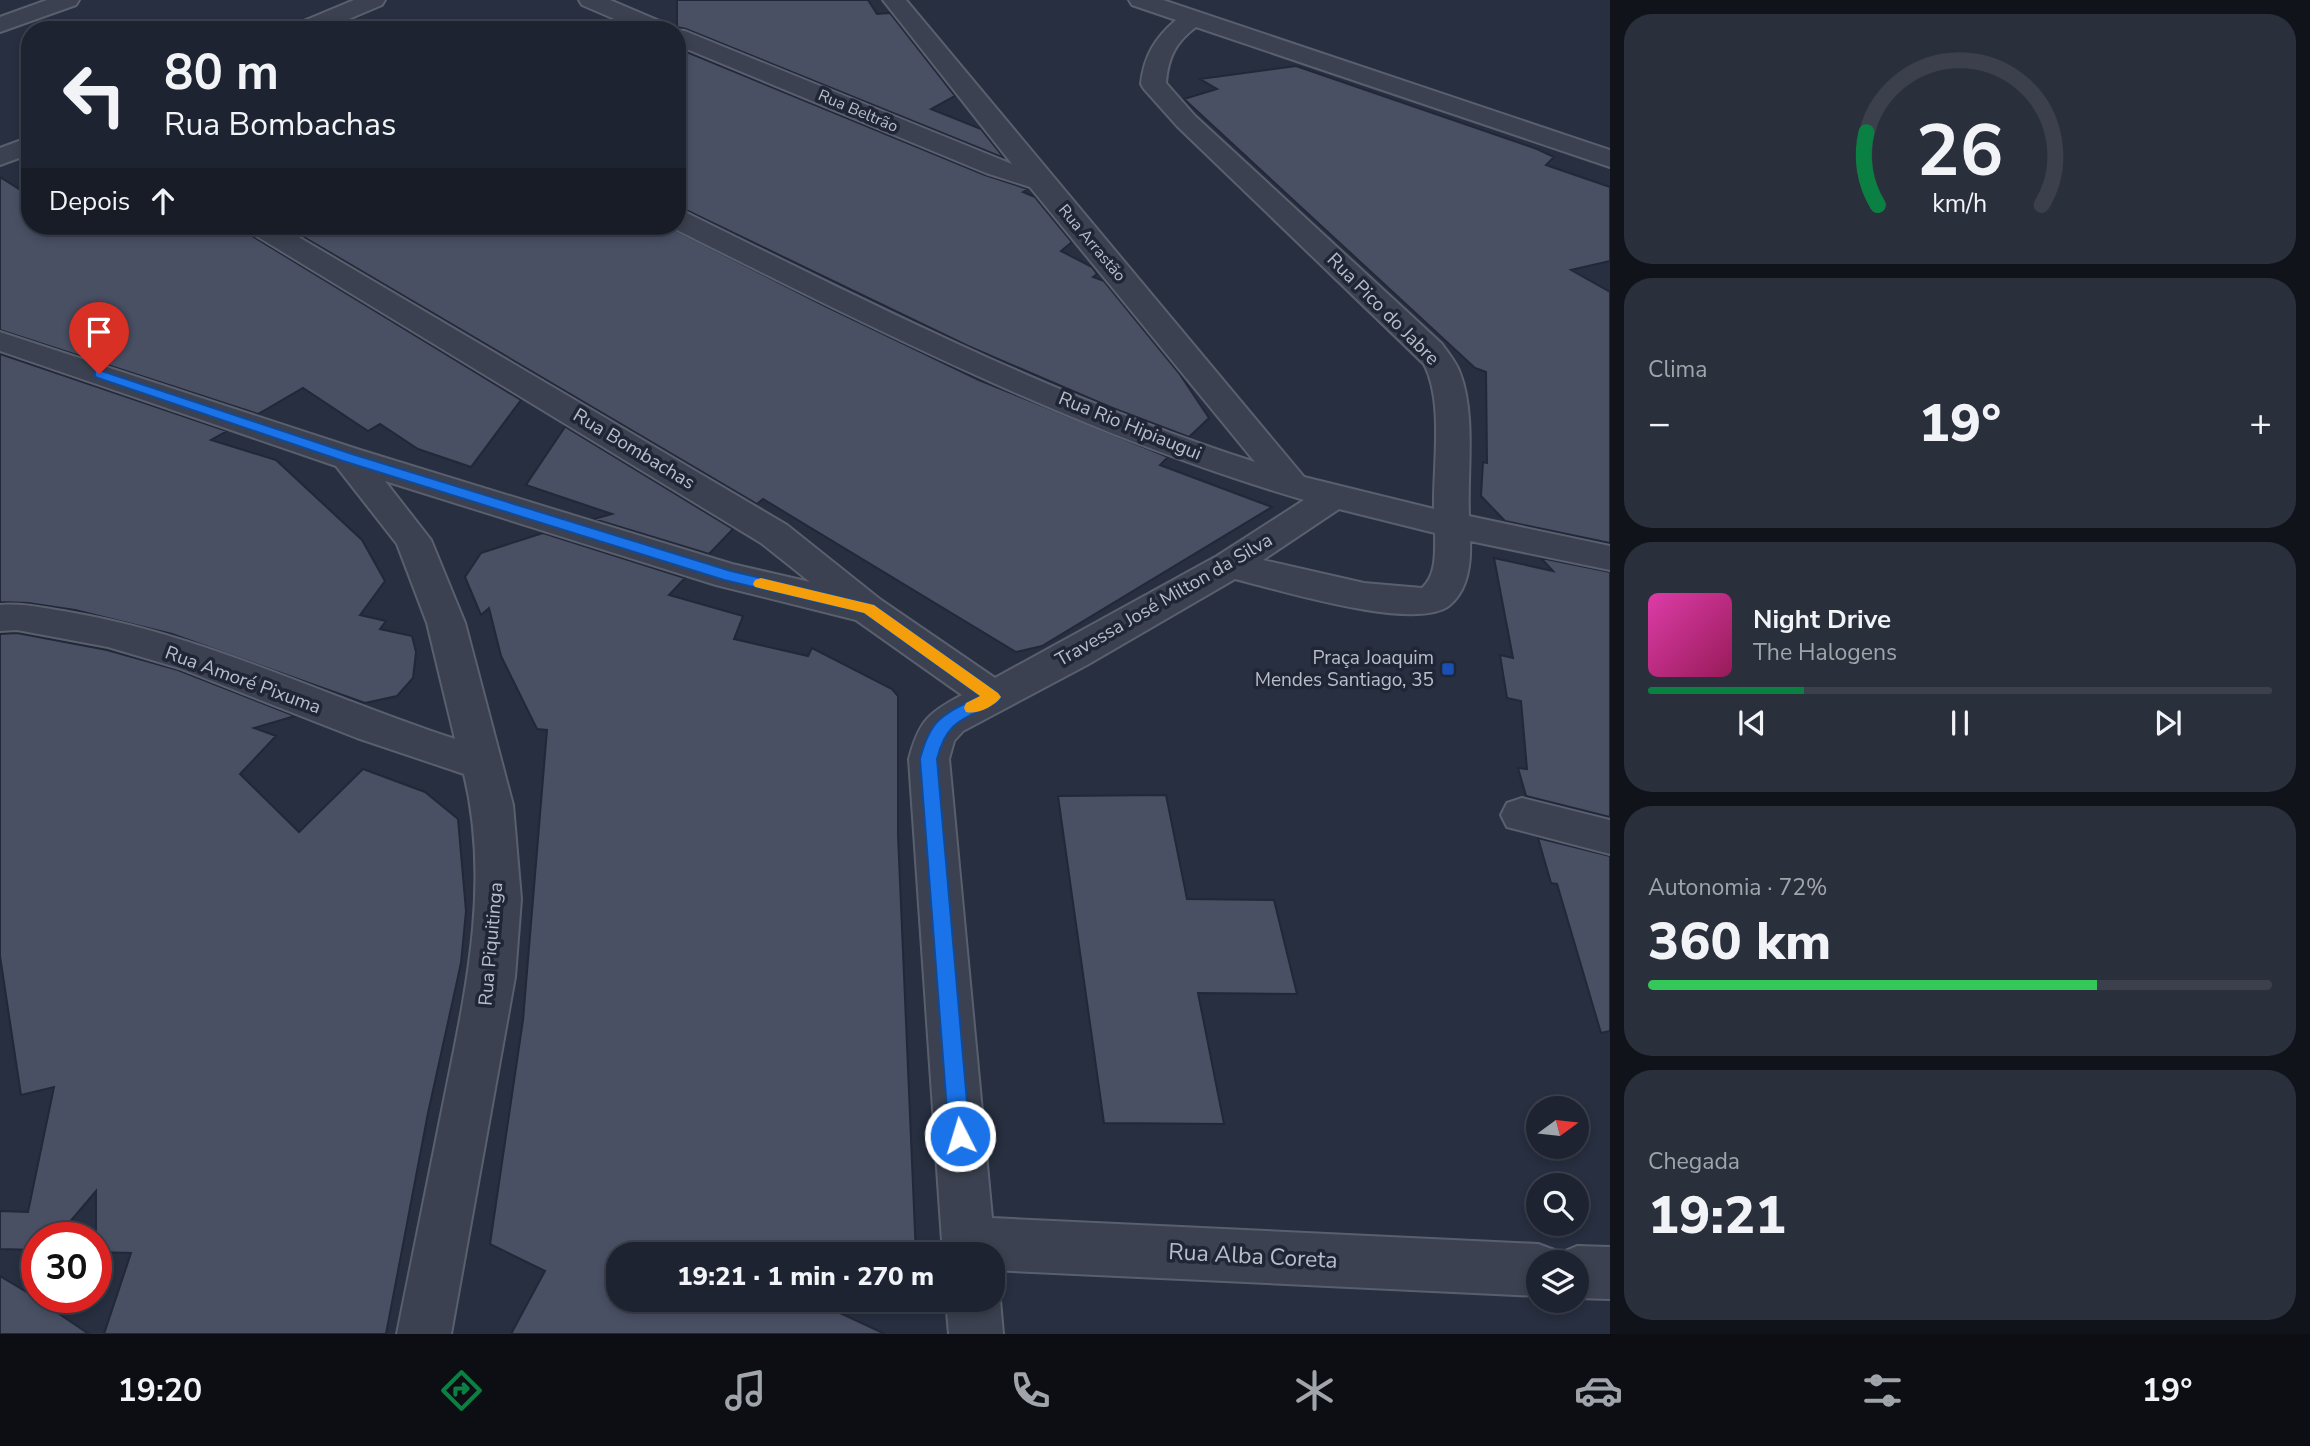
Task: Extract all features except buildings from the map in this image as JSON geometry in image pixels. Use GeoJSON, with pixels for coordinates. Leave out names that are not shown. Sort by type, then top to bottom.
{"type":"FeatureCollection","features":[{"type":"Feature","properties":{"kind":"street"},"geometry":{"type":"LineString","coordinates":[[0,25],[68,0]]}},
{"type":"Feature","properties":{"kind":"street"},"geometry":{"type":"LineString","coordinates":[[324,21],[374,0]]}},
{"type":"Feature","properties":{"kind":"street"},"geometry":{"type":"LineString","coordinates":[[590,0],[640,21]]}},
{"type":"Feature","properties":{"kind":"street","name":"Rua Arrastão"},"geometry":{"type":"LineString","coordinates":[[894,0],[1292,485]]}},
{"type":"Feature","properties":{"kind":"street"},"geometry":{"type":"LineString","coordinates":[[1140,0],[1610,159]]}},
{"type":"Feature","properties":{"kind":"street","name":"Rua Pico do Jabre"},"geometry":{"type":"LineString","coordinates":[[1193,18],[1166,40],[1154,64],[1153,84],[1186,121],[1431,351],[1442,367],[1446,379],[1452,438],[1449,576],[1440,594],[1430,600],[1413,602],[1371,597],[1230,565]]}},
{"type":"Feature","properties":{"kind":"street","name":"Rua Beltrão"},"geometry":{"type":"LineString","coordinates":[[686,40],[996,167],[1040,181]]}},
{"type":"Feature","properties":{"kind":"street"},"geometry":{"type":"LineString","coordinates":[[0,157],[21,149]]}},
{"type":"Feature","properties":{"kind":"street","name":"Rua Rio Hipiaugui"},"geometry":{"type":"LineString","coordinates":[[686,223],[1036,388],[1207,457],[1333,497],[1610,558]]}},
{"type":"Feature","properties":{"kind":"street","name":"Rua Bombachas"},"geometry":{"type":"LineString","coordinates":[[275,235],[774,534],[868,609],[993,697]]}},
{"type":"Feature","properties":{"kind":"street"},"geometry":{"type":"LineString","coordinates":[[0,341],[348,458],[729,576],[868,609]]}},
{"type":"Feature","properties":{"kind":"street","name":"Rua Piquitinga"},"geometry":{"type":"LineString","coordinates":[[348,458],[413,540],[446,623],[492,805],[499,899],[492,977],[424,1334]]}},
{"type":"Feature","properties":{"kind":"street","name":"Travessa José Milton da Silva"},"geometry":{"type":"LineString","coordinates":[[968,1242],[929,759],[935,735],[949,720],[1073,655],[1230,565],[1333,497]]}},
{"type":"Feature","properties":{"kind":"street","name":"Rua Amoré Pixuma"},"geometry":{"type":"LineString","coordinates":[[0,618],[17,617],[108,633],[192,658],[371,727],[481,764]]}},
{"type":"Feature","properties":{"kind":"street"},"geometry":{"type":"LineString","coordinates":[[1522,815],[1610,837]]}},
{"type":"Feature","properties":{"kind":"street","name":"Rua Alba Coreta"},"geometry":{"type":"LineString","coordinates":[[1005,1250],[1526,1270]]}},
{"type":"Feature","properties":{"kind":"street"},"geometry":{"type":"LineString","coordinates":[[1589,1272],[1610,1273]]}},
{"type":"Feature","properties":{"kind":"street"},"geometry":{"type":"LineString","coordinates":[[974,1312],[976,1334]]}},
{"type":"Feature","properties":{"kind":"slow traffic"},"geometry":{"type":"LineString","coordinates":[[761,584],[868,609],[993,697],[972,708]]}},
{"type":"Feature","properties":{"kind":"place","name":"Praça Joaquim Mendes Santiago, 35"},"geometry":{"type":"Point","coordinates":[1448,669]}},
{"type":"Feature","properties":{"kind":"route"},"geometry":{"type":"LineString","coordinates":[[99,374],[348,458],[729,576],[868,609],[993,697],[949,720],[935,735],[929,759],[960,1136]]}}]}
